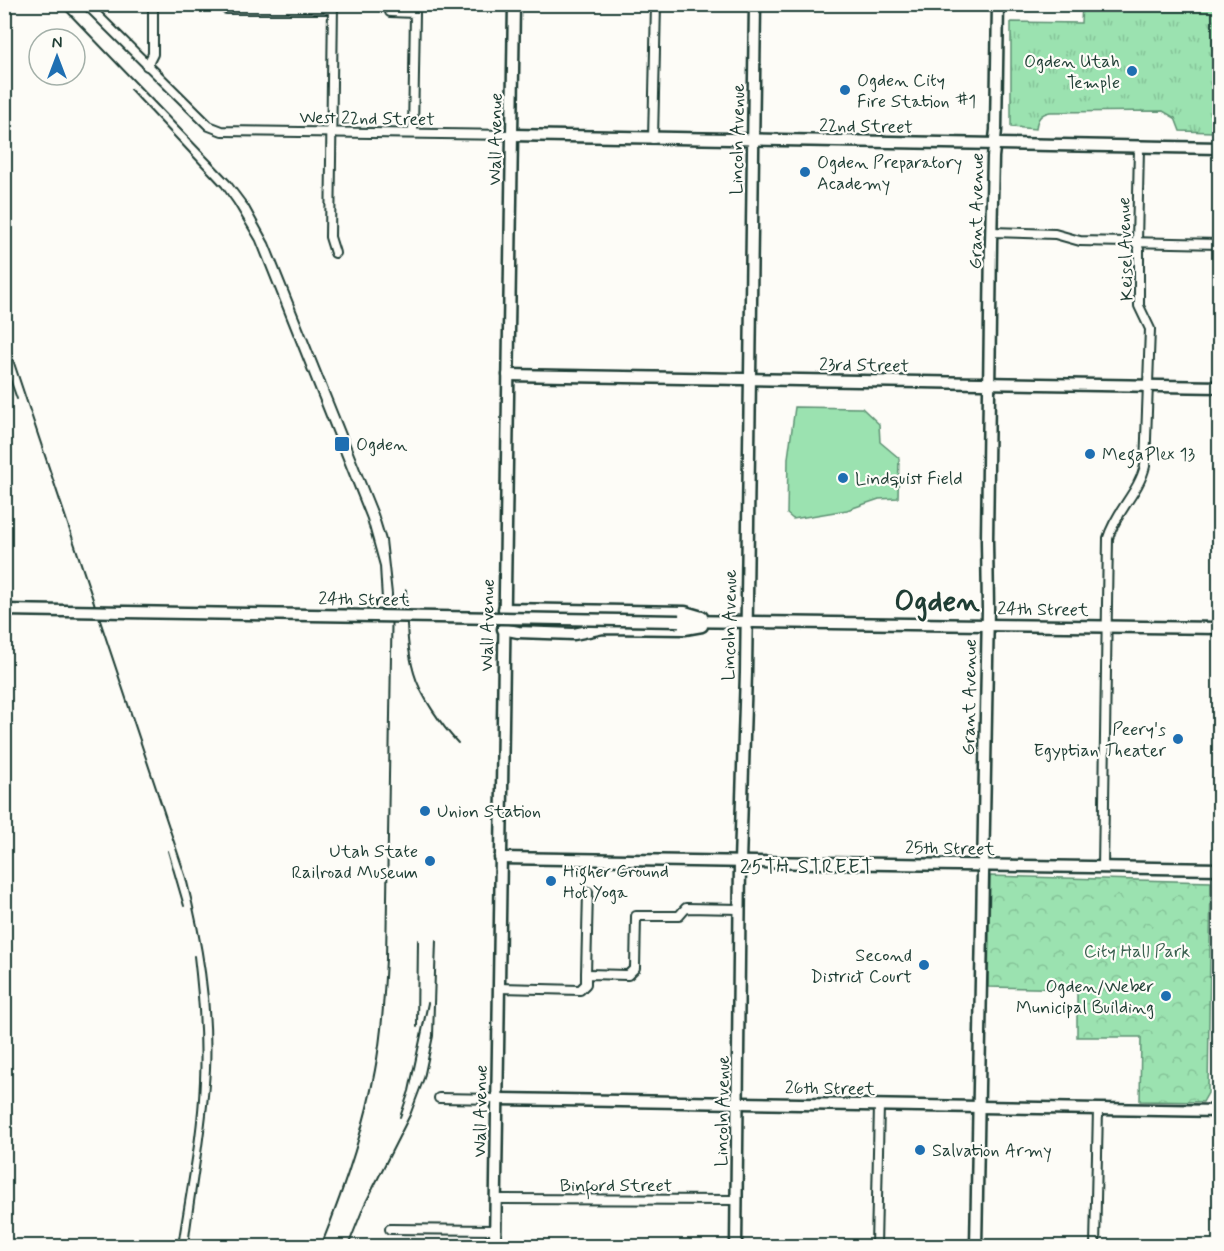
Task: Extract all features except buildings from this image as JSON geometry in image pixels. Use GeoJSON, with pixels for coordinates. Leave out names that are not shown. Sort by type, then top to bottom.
{"type":"FeatureCollection","features":[{"type":"Feature","properties":{"kind":"street"},"geometry":{"type":"LineString","coordinates":[[86,4],[147,66],[153,54],[153,4]]}},
{"type":"Feature","properties":{"kind":"street","name":"Wall Avenue"},"geometry":{"type":"LineString","coordinates":[[495,1246],[514,4]]}},
{"type":"Feature","properties":{"kind":"street"},"geometry":{"type":"LineString","coordinates":[[653,139],[656,4]]}},
{"type":"Feature","properties":{"kind":"street","name":"Lincoln Avenue"},"geometry":{"type":"LineString","coordinates":[[736,1246],[740,862],[746,673],[755,4]]}},
{"type":"Feature","properties":{"kind":"street","name":"Grant Avenue"},"geometry":{"type":"LineString","coordinates":[[976,1246],[989,383],[998,4]]}},
{"type":"Feature","properties":{"kind":"street"},"geometry":{"type":"LineString","coordinates":[[226,9],[333,7],[330,237],[335,254]]}},
{"type":"Feature","properties":{"kind":"street"},"geometry":{"type":"LineString","coordinates":[[390,12],[415,13],[413,133]]}},
{"type":"Feature","properties":{"kind":"street","name":"West 22nd Street"},"geometry":{"type":"LineString","coordinates":[[147,66],[209,126],[222,131],[512,135]]}},
{"type":"Feature","properties":{"kind":"street","name":"22nd Street"},"geometry":{"type":"LineString","coordinates":[[512,135],[1220,148]]}},
{"type":"Feature","properties":{"kind":"street","name":"Keisel Avenue"},"geometry":{"type":"LineString","coordinates":[[1103,868],[1108,538],[1112,524],[1142,477],[1145,466],[1150,329],[1139,306],[1137,243],[1139,147]]}},
{"type":"Feature","properties":{"kind":"street"},"geometry":{"type":"LineString","coordinates":[[992,232],[1050,233],[1080,241],[1220,244]]}},
{"type":"Feature","properties":{"kind":"street","name":"23rd Street"},"geometry":{"type":"LineString","coordinates":[[508,375],[1220,387]]}},
{"type":"Feature","properties":{"kind":"street","name":"24th Street"},"geometry":{"type":"LineString","coordinates":[[504,609],[685,612],[723,622]]}},
{"type":"Feature","properties":{"kind":"street","name":"24th Street"},"geometry":{"type":"LineString","coordinates":[[4,610],[1220,628]]}},
{"type":"Feature","properties":{"kind":"street","name":"24th Street"},"geometry":{"type":"LineString","coordinates":[[503,629],[518,632],[574,634],[603,628],[685,629],[723,622]]}},
{"type":"Feature","properties":{"kind":"street","name":"25th Street"},"geometry":{"type":"LineString","coordinates":[[500,858],[1220,869]]}},
{"type":"Feature","properties":{"kind":"street"},"geometry":{"type":"LineString","coordinates":[[498,988],[580,990],[586,984],[588,892]]}},
{"type":"Feature","properties":{"kind":"street"},"geometry":{"type":"LineString","coordinates":[[586,974],[628,975],[632,972],[636,916],[679,916],[686,908],[740,909]]}},
{"type":"Feature","properties":{"kind":"street","name":"26th Street"},"geometry":{"type":"LineString","coordinates":[[439,1098],[1220,1111]]}},
{"type":"Feature","properties":{"kind":"street"},"geometry":{"type":"LineString","coordinates":[[876,1246],[879,1105]]}},
{"type":"Feature","properties":{"kind":"street"},"geometry":{"type":"LineString","coordinates":[[1095,1246],[1098,1109]]}},
{"type":"Feature","properties":{"kind":"street","name":"Binford Street"},"geometry":{"type":"LineString","coordinates":[[495,1199],[737,1200]]}},
{"type":"Feature","properties":{"kind":"street"},"geometry":{"type":"LineString","coordinates":[[390,1229],[495,1230]]}},
{"type":"Feature","properties":{"kind":"green space"},"geometry":{"type":"Polygon","coordinates":[[[1082,5],[1219,5],[1219,58],[1213,73],[1220,95],[1218,130],[1213,132],[1180,131],[1175,118],[1163,111],[1050,112],[1040,118],[1036,129],[1011,127],[1011,22],[1081,23],[1082,5]]]}},
{"type":"Feature","properties":{"kind":"green space","name":"Lindquist Field"},"geometry":{"type":"Polygon","coordinates":[[[795,407],[862,408],[879,424],[880,442],[899,458],[898,498],[879,499],[847,510],[793,519],[787,514],[788,458],[795,407]]]}},
{"type":"Feature","properties":{"kind":"green space","name":"City Hall Park"},"geometry":{"type":"Polygon","coordinates":[[[990,876],[1211,882],[1208,1093],[1203,1102],[1140,1101],[1141,1037],[1077,1037],[1077,989],[988,987],[990,876]]]}},
{"type":"Feature","properties":{"kind":"railway"},"geometry":{"type":"LineString","coordinates":[[60,4],[230,181],[248,205],[269,243],[378,514],[386,540],[392,594],[386,959],[382,1015],[377,1056],[365,1115],[345,1181],[321,1246]]}},
{"type":"Feature","properties":{"kind":"railway"},"geometry":{"type":"LineString","coordinates":[[130,89],[222,187],[256,241],[367,519],[380,566],[383,616]]}},
{"type":"Feature","properties":{"kind":"railway"},"geometry":{"type":"LineString","coordinates":[[4,333],[186,878],[197,925],[208,997],[210,1069],[204,1136],[188,1246]]}},
{"type":"Feature","properties":{"kind":"railway"},"geometry":{"type":"LineString","coordinates":[[4,362],[17,399]]}},
{"type":"Feature","properties":{"kind":"railway"},"geometry":{"type":"LineString","coordinates":[[406,590],[408,642],[417,682],[432,710],[458,743]]}},
{"type":"Feature","properties":{"kind":"railway"},"geometry":{"type":"LineString","coordinates":[[168,851],[184,906]]}},
{"type":"Feature","properties":{"kind":"railway"},"geometry":{"type":"LineString","coordinates":[[417,1027],[418,940]]}},
{"type":"Feature","properties":{"kind":"railway"},"geometry":{"type":"LineString","coordinates":[[348,1246],[364,1206],[410,1115],[424,1078],[433,1036],[436,940]]}},
{"type":"Feature","properties":{"kind":"railway"},"geometry":{"type":"LineString","coordinates":[[178,1246],[199,1102],[200,1018],[194,956]]}},
{"type":"Feature","properties":{"kind":"railway"},"geometry":{"type":"LineString","coordinates":[[400,1117],[409,1091],[428,1003]]}},
{"type":"Feature","properties":{"kind":"place","name":"Ogden Utah Temple"},"geometry":{"type":"Point","coordinates":[1132,71]}},
{"type":"Feature","properties":{"kind":"place","name":"Ogden City Fire Station #1"},"geometry":{"type":"Point","coordinates":[845,90]}},
{"type":"Feature","properties":{"kind":"place","name":"Ogden Preparatory Academy"},"geometry":{"type":"Point","coordinates":[805,172]}},
{"type":"Feature","properties":{"kind":"place","name":"Ogden"},"geometry":{"type":"Point","coordinates":[342,444]}},
{"type":"Feature","properties":{"kind":"place","name":"MegaPlex 13"},"geometry":{"type":"Point","coordinates":[1090,454]}},
{"type":"Feature","properties":{"kind":"place","name":"Lindquist Field"},"geometry":{"type":"Point","coordinates":[843,478]}},
{"type":"Feature","properties":{"kind":"place","name":"Peery's Egyptian Theater"},"geometry":{"type":"Point","coordinates":[1178,739]}},
{"type":"Feature","properties":{"kind":"place","name":"Union Station"},"geometry":{"type":"Point","coordinates":[425,811]}},
{"type":"Feature","properties":{"kind":"place","name":"Utah State Railroad Museum"},"geometry":{"type":"Point","coordinates":[430,861]}},
{"type":"Feature","properties":{"kind":"place","name":"Higher Ground Hot Yoga"},"geometry":{"type":"Point","coordinates":[551,881]}},
{"type":"Feature","properties":{"kind":"place","name":"Second District Court"},"geometry":{"type":"Point","coordinates":[924,965]}},
{"type":"Feature","properties":{"kind":"place","name":"Ogden/Weber Municipal Building"},"geometry":{"type":"Point","coordinates":[1166,996]}},
{"type":"Feature","properties":{"kind":"place","name":"Salvation Army"},"geometry":{"type":"Point","coordinates":[920,1150]}},
{"type":"Feature","properties":{"kind":"district","name":"Ogden"},"geometry":{"type":"Point","coordinates":[937,600]}},
{"type":"Feature","properties":{"kind":"district","name":"25TH STREET"},"geometry":{"type":"Point","coordinates":[807,866]}}]}
